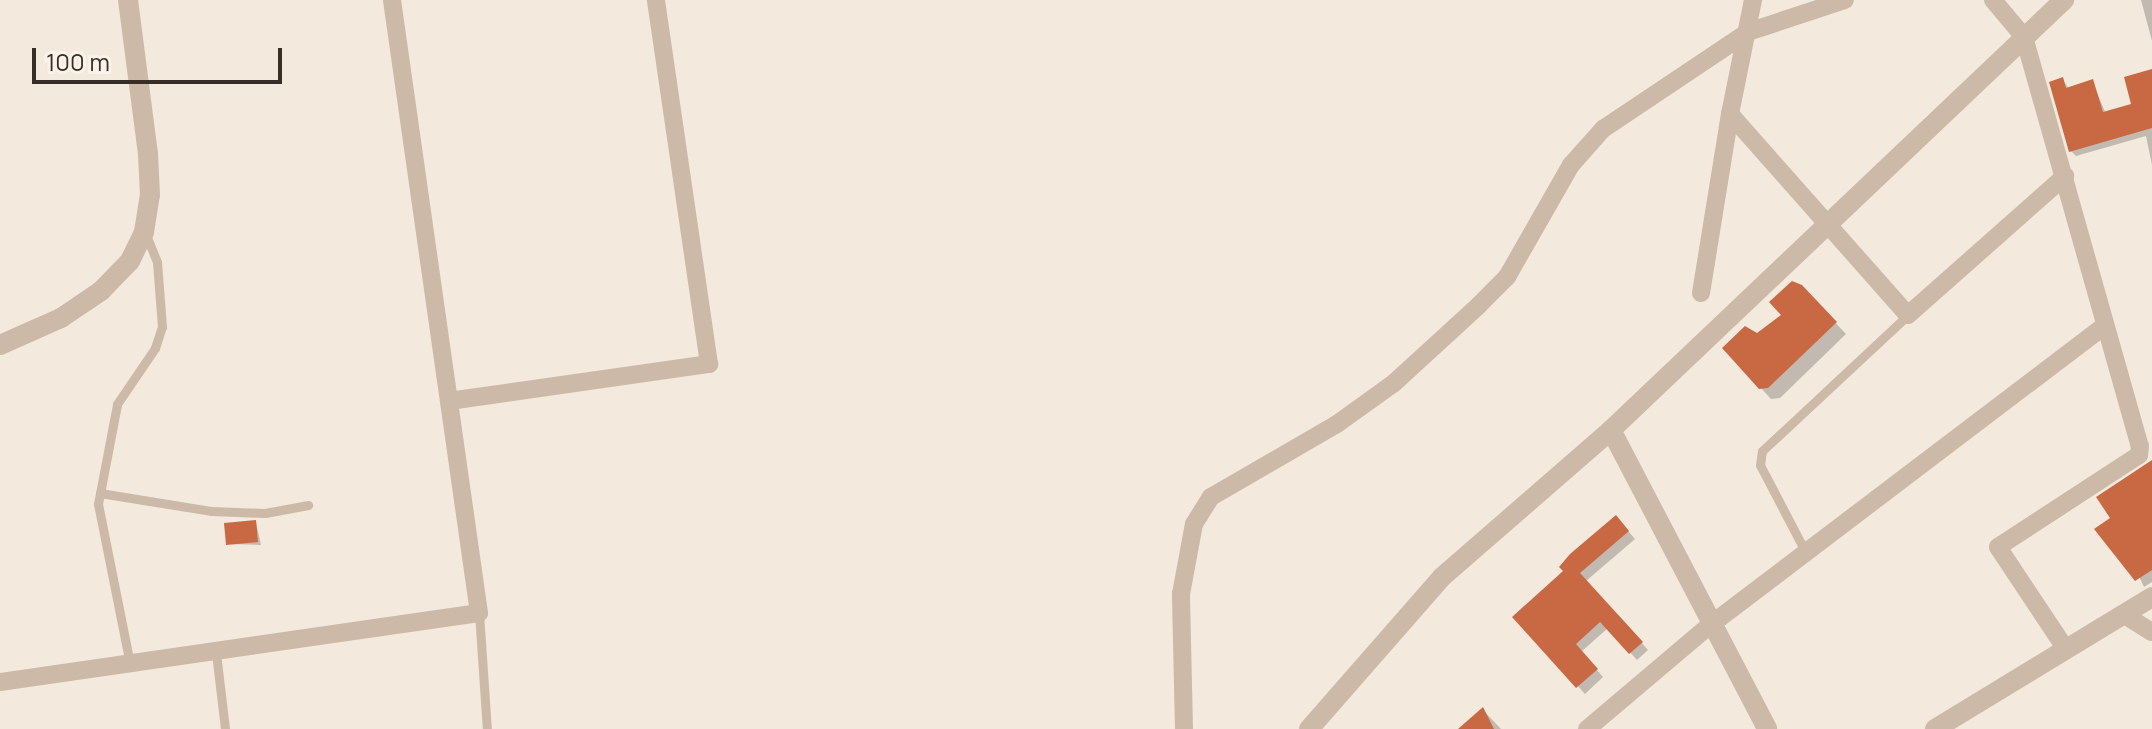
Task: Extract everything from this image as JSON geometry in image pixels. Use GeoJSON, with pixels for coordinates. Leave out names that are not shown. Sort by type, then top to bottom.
{"type":"FeatureCollection","features":[{"type":"Feature","properties":{"kind":"street"},"geometry":{"type":"LineString","coordinates":[[0,345],[61,318],[101,291],[130,261],[144,232],[150,195],[148,154],[128,0]]}},
{"type":"Feature","properties":{"kind":"street"},"geometry":{"type":"LineString","coordinates":[[0,682],[479,613],[392,0]]}},
{"type":"Feature","properties":{"kind":"street"},"geometry":{"type":"LineString","coordinates":[[449,401],[709,364],[656,0]]}},
{"type":"Feature","properties":{"kind":"street"},"geometry":{"type":"LineString","coordinates":[[1701,293],[1730,114],[1753,0]]}},
{"type":"Feature","properties":{"kind":"street"},"geometry":{"type":"LineString","coordinates":[[1184,729],[1181,594],[1194,524],[1211,497],[1337,424],[1394,383],[1507,277],[1571,165],[1603,129],[1748,32],[1845,0]]}},
{"type":"Feature","properties":{"kind":"street"},"geometry":{"type":"LineString","coordinates":[[1993,0],[2024,37],[2065,176],[2139,455],[1998,547],[2065,648]]}},
{"type":"Feature","properties":{"kind":"street"},"geometry":{"type":"LineString","coordinates":[[1309,729],[1442,577],[1611,430],[1825,222],[2064,0]]}},
{"type":"Feature","properties":{"kind":"street"},"geometry":{"type":"LineString","coordinates":[[1730,114],[1908,315],[2065,176]]}},
{"type":"Feature","properties":{"kind":"street"},"geometry":{"type":"LineString","coordinates":[[1587,729],[1709,626],[2105,325]]}},
{"type":"Feature","properties":{"kind":"street"},"geometry":{"type":"LineString","coordinates":[[1611,430],[1709,626],[1767,729]]}},
{"type":"Feature","properties":{"kind":"street"},"geometry":{"type":"LineString","coordinates":[[1935,729],[2152,597]]}},
{"type":"Feature","properties":{"kind":"street"},"geometry":{"type":"LineString","coordinates":[[2123,614],[2152,632]]}},
{"type":"Feature","properties":{"kind":"lane"},"geometry":{"type":"LineString","coordinates":[[130,664],[98,504],[117,404],[155,348],[162,327],[157,262],[144,232]]}},
{"type":"Feature","properties":{"kind":"lane"},"geometry":{"type":"LineString","coordinates":[[1806,553],[1760,465],[1762,451],[1908,315]]}},
{"type":"Feature","properties":{"kind":"lane"},"geometry":{"type":"LineString","coordinates":[[100,493],[211,511],[265,513],[308,505]]}},
{"type":"Feature","properties":{"kind":"lane"},"geometry":{"type":"LineString","coordinates":[[479,613],[487,729]]}},
{"type":"Feature","properties":{"kind":"lane"},"geometry":{"type":"LineString","coordinates":[[216,653],[225,729]]}},
{"type":"Feature","properties":{"kind":"building"},"geometry":{"type":"Polygon","coordinates":[[[2152,69],[2152,128],[2069,152],[2049,82],[2063,77],[2066,88],[2093,79],[2103,112],[2131,104],[2124,77],[2152,69]]]}},
{"type":"Feature","properties":{"kind":"building"},"geometry":{"type":"Polygon","coordinates":[[[1792,281],[1802,285],[1837,322],[1768,388],[1759,389],[1722,348],[1745,326],[1757,333],[1781,315],[1769,302],[1792,281]]]}},
{"type":"Feature","properties":{"kind":"building"},"geometry":{"type":"Polygon","coordinates":[[[2152,460],[2152,570],[2135,581],[2094,529],[2110,518],[2096,497],[2152,460]]]}},
{"type":"Feature","properties":{"kind":"building"},"geometry":{"type":"Polygon","coordinates":[[[1616,515],[1629,531],[1580,573],[1643,642],[1629,654],[1600,622],[1576,644],[1598,669],[1576,688],[1512,617],[1563,571],[1559,567],[1570,554],[1616,515]]]}},
{"type":"Feature","properties":{"kind":"building"},"geometry":{"type":"Polygon","coordinates":[[[256,520],[258,542],[226,545],[224,523],[256,520]]]}},
{"type":"Feature","properties":{"kind":"building"},"geometry":{"type":"Polygon","coordinates":[[[1483,707],[1494,729],[1458,729],[1483,707]]]}}]}
